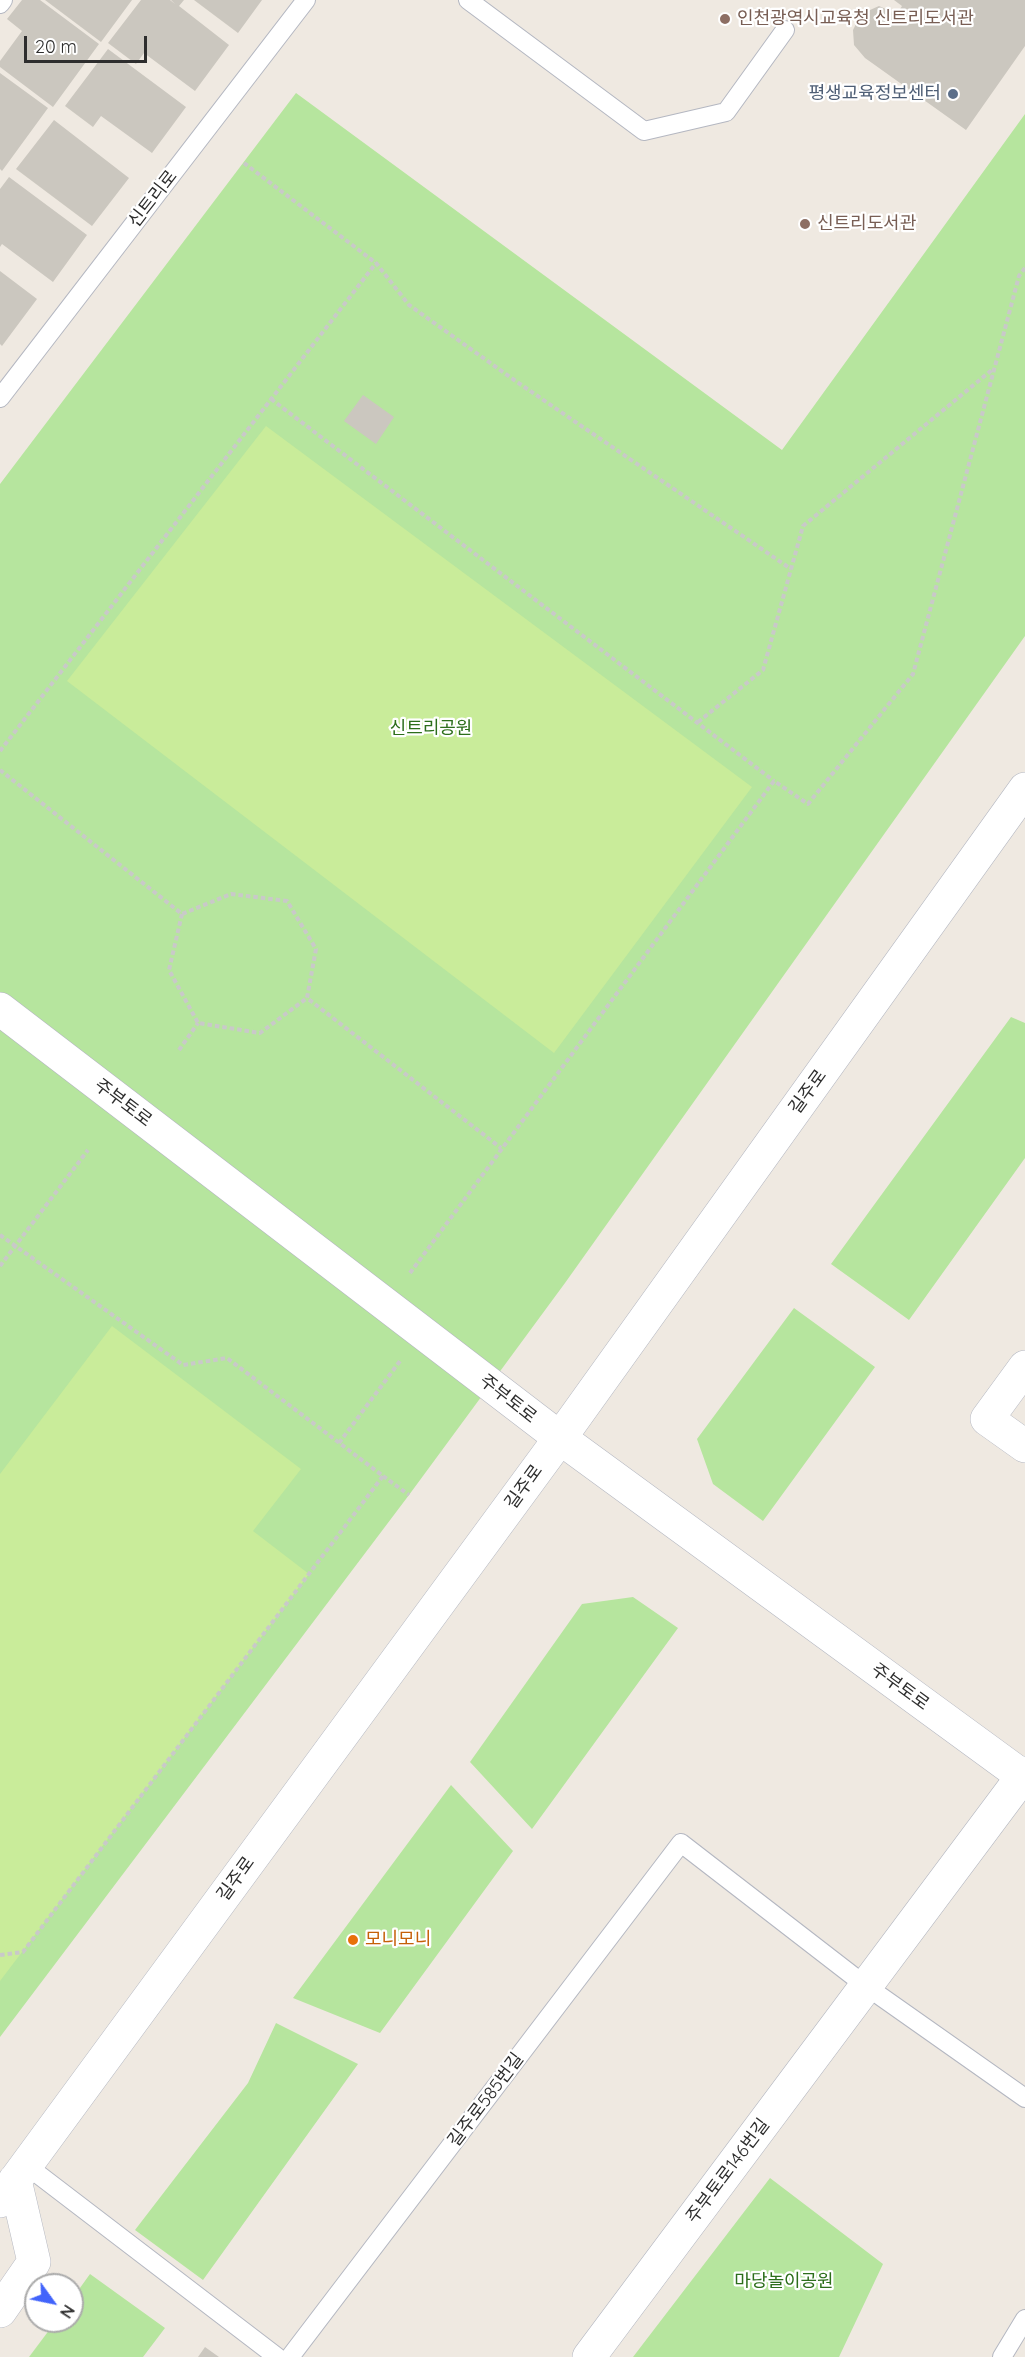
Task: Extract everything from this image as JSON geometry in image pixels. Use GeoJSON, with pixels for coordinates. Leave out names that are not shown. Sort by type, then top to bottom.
{"type":"FeatureCollection","features":[{"type":"Feature","properties":{"kind":"main road","name":"길주로"},"geometry":{"type":"LineString","coordinates":[[10,2183],[560,1438],[1025,789]]}},
{"type":"Feature","properties":{"kind":"main road","name":"주부토로"},"geometry":{"type":"LineString","coordinates":[[0,1009],[560,1438],[1024,1775]]}},
{"type":"Feature","properties":{"kind":"main road"},"geometry":{"type":"LineString","coordinates":[[1025,1367],[987,1419],[1025,1446]]}},
{"type":"Feature","properties":{"kind":"main road","name":"주부토로146번길"},"geometry":{"type":"LineString","coordinates":[[589,2357],[1024,1775]]}},
{"type":"Feature","properties":{"kind":"main road"},"geometry":{"type":"LineString","coordinates":[[0,2311],[34,2262],[10,2183]]}},
{"type":"Feature","properties":{"kind":"lane"},"geometry":{"type":"LineString","coordinates":[[0,4],[3,0]]}},
{"type":"Feature","properties":{"kind":"lane","name":"신트리로"},"geometry":{"type":"LineString","coordinates":[[0,398],[306,0]]}},
{"type":"Feature","properties":{"kind":"lane"},"geometry":{"type":"LineString","coordinates":[[468,0],[644,131],[726,112],[784,30]]}},
{"type":"Feature","properties":{"kind":"lane","name":"길주로585번길"},"geometry":{"type":"LineString","coordinates":[[290,2357],[681,1843],[866,1986]]}},
{"type":"Feature","properties":{"kind":"lane"},"geometry":{"type":"LineString","coordinates":[[866,1986],[1025,2098]]}},
{"type":"Feature","properties":{"kind":"lane"},"geometry":{"type":"LineString","coordinates":[[10,2183],[277,2357]]}},
{"type":"Feature","properties":{"kind":"lane"},"geometry":{"type":"LineString","coordinates":[[1002,2357],[1025,2319]]}},
{"type":"Feature","properties":{"kind":"path"},"geometry":{"type":"LineString","coordinates":[[243,163],[376,263],[409,305],[791,569]]}},
{"type":"Feature","properties":{"kind":"path"},"geometry":{"type":"LineString","coordinates":[[0,751],[376,263]]}},
{"type":"Feature","properties":{"kind":"path"},"geometry":{"type":"LineString","coordinates":[[271,399],[774,782],[808,804],[913,674],[1019,276],[1025,268]]}},
{"type":"Feature","properties":{"kind":"path"},"geometry":{"type":"LineString","coordinates":[[698,722],[763,670],[803,526],[994,368]]}},
{"type":"Feature","properties":{"kind":"path"},"geometry":{"type":"LineString","coordinates":[[0,770],[182,914]]}},
{"type":"Feature","properties":{"kind":"path"},"geometry":{"type":"LineString","coordinates":[[410,1273],[774,782]]}},
{"type":"Feature","properties":{"kind":"path"},"geometry":{"type":"LineString","coordinates":[[182,914],[231,894],[287,901],[316,949],[307,998],[260,1033],[198,1023]]}},
{"type":"Feature","properties":{"kind":"path"},"geometry":{"type":"LineString","coordinates":[[182,914],[169,970],[198,1023]]}},
{"type":"Feature","properties":{"kind":"path"},"geometry":{"type":"LineString","coordinates":[[307,998],[501,1148]]}},
{"type":"Feature","properties":{"kind":"path"},"geometry":{"type":"LineString","coordinates":[[179,1050],[198,1023]]}},
{"type":"Feature","properties":{"kind":"path"},"geometry":{"type":"LineString","coordinates":[[0,1266],[88,1150]]}},
{"type":"Feature","properties":{"kind":"path"},"geometry":{"type":"LineString","coordinates":[[0,1235],[183,1365],[227,1358],[409,1495]]}},
{"type":"Feature","properties":{"kind":"path"},"geometry":{"type":"LineString","coordinates":[[339,1443],[421,1332]]}},
{"type":"Feature","properties":{"kind":"path"},"geometry":{"type":"LineString","coordinates":[[0,1955],[23,1952],[383,1476]]}},
{"type":"Feature","properties":{"kind":"green space","name":"신트리공원"},"geometry":{"type":"Polygon","coordinates":[[[296,93],[782,450],[1025,114],[1025,636],[565,1283],[409,1495],[0,2037],[0,484],[296,93]]]}},
{"type":"Feature","properties":{"kind":"green space"},"geometry":{"type":"Polygon","coordinates":[[[266,426],[752,787],[554,1053],[67,681],[266,426]]]}},
{"type":"Feature","properties":{"kind":"green space"},"geometry":{"type":"Polygon","coordinates":[[[1011,1017],[1025,1023],[1025,1158],[909,1320],[831,1264],[1011,1017]]]}},
{"type":"Feature","properties":{"kind":"green space"},"geometry":{"type":"Polygon","coordinates":[[[794,1308],[875,1367],[763,1521],[713,1484],[697,1439],[794,1308]]]}},
{"type":"Feature","properties":{"kind":"green space"},"geometry":{"type":"Polygon","coordinates":[[[112,1326],[301,1469],[253,1531],[309,1574],[0,1981],[0,1474],[112,1326]]]}},
{"type":"Feature","properties":{"kind":"green space"},"geometry":{"type":"Polygon","coordinates":[[[633,1597],[678,1628],[532,1829],[470,1762],[582,1604],[633,1597]]]}},
{"type":"Feature","properties":{"kind":"green space"},"geometry":{"type":"Polygon","coordinates":[[[451,1785],[513,1851],[380,2033],[293,1998],[451,1785]]]}},
{"type":"Feature","properties":{"kind":"green space"},"geometry":{"type":"Polygon","coordinates":[[[276,2023],[358,2064],[203,2280],[135,2230],[248,2083],[276,2023]]]}},
{"type":"Feature","properties":{"kind":"green space","name":"마당놀이공원"},"geometry":{"type":"Polygon","coordinates":[[[770,2178],[883,2264],[839,2357],[633,2357],[770,2178]]]}},
{"type":"Feature","properties":{"kind":"green space"},"geometry":{"type":"Polygon","coordinates":[[[90,2274],[165,2328],[143,2357],[29,2357],[47,2333],[84,2333],[84,2282],[90,2274]]]}},
{"type":"Feature","properties":{"kind":"building"},"geometry":{"type":"Polygon","coordinates":[[[22,0],[40,0],[99,44],[53,107],[0,67],[0,61],[22,31],[7,19],[22,0]]]}},
{"type":"Feature","properties":{"kind":"building"},"geometry":{"type":"Polygon","coordinates":[[[45,0],[132,0],[101,42],[45,0]]]}},
{"type":"Feature","properties":{"kind":"building"},"geometry":{"type":"Polygon","coordinates":[[[141,0],[170,0],[175,4],[171,0],[184,0],[179,6],[229,45],[195,91],[144,53],[136,64],[108,43],[141,0]]]}},
{"type":"Feature","properties":{"kind":"building"},"geometry":{"type":"Polygon","coordinates":[[[194,0],[262,0],[238,33],[194,0]]]}},
{"type":"Feature","properties":{"kind":"building","name":"평생교육정보센터"},"geometry":{"type":"Polygon","coordinates":[[[894,0],[1025,0],[1025,46],[966,130],[865,58],[854,45],[853,30],[861,14],[879,6],[897,14],[902,6],[894,0]]]}},
{"type":"Feature","properties":{"kind":"building"},"geometry":{"type":"Polygon","coordinates":[[[108,49],[186,107],[152,153],[101,116],[93,127],[65,106],[108,49]]]}},
{"type":"Feature","properties":{"kind":"building"},"geometry":{"type":"Polygon","coordinates":[[[0,73],[48,108],[2,171],[0,169],[0,73]]]}},
{"type":"Feature","properties":{"kind":"building"},"geometry":{"type":"Polygon","coordinates":[[[54,120],[129,178],[92,226],[16,169],[54,120]]]}},
{"type":"Feature","properties":{"kind":"building"},"geometry":{"type":"Polygon","coordinates":[[[9,177],[87,235],[53,282],[2,244],[0,247],[0,189],[9,177]]]}},
{"type":"Feature","properties":{"kind":"building"},"geometry":{"type":"Polygon","coordinates":[[[0,271],[37,299],[2,346],[0,344],[0,271]]]}},
{"type":"Feature","properties":{"kind":"building"},"geometry":{"type":"Polygon","coordinates":[[[363,395],[394,417],[376,444],[344,421],[363,395]]]}},
{"type":"Feature","properties":{"kind":"building"},"geometry":{"type":"Polygon","coordinates":[[[205,2347],[219,2357],[198,2357],[205,2347]]]}},
{"type":"Feature","properties":{"kind":"place","name":"인천광역시교육청 신트리도서관"},"geometry":{"type":"Point","coordinates":[725,19]}},
{"type":"Feature","properties":{"kind":"place","name":"평생교육정보센터"},"geometry":{"type":"Point","coordinates":[953,94]}},
{"type":"Feature","properties":{"kind":"place","name":"신트리도서관"},"geometry":{"type":"Point","coordinates":[805,224]}},
{"type":"Feature","properties":{"kind":"place","name":"모니모니"},"geometry":{"type":"Point","coordinates":[353,1940]}}]}
